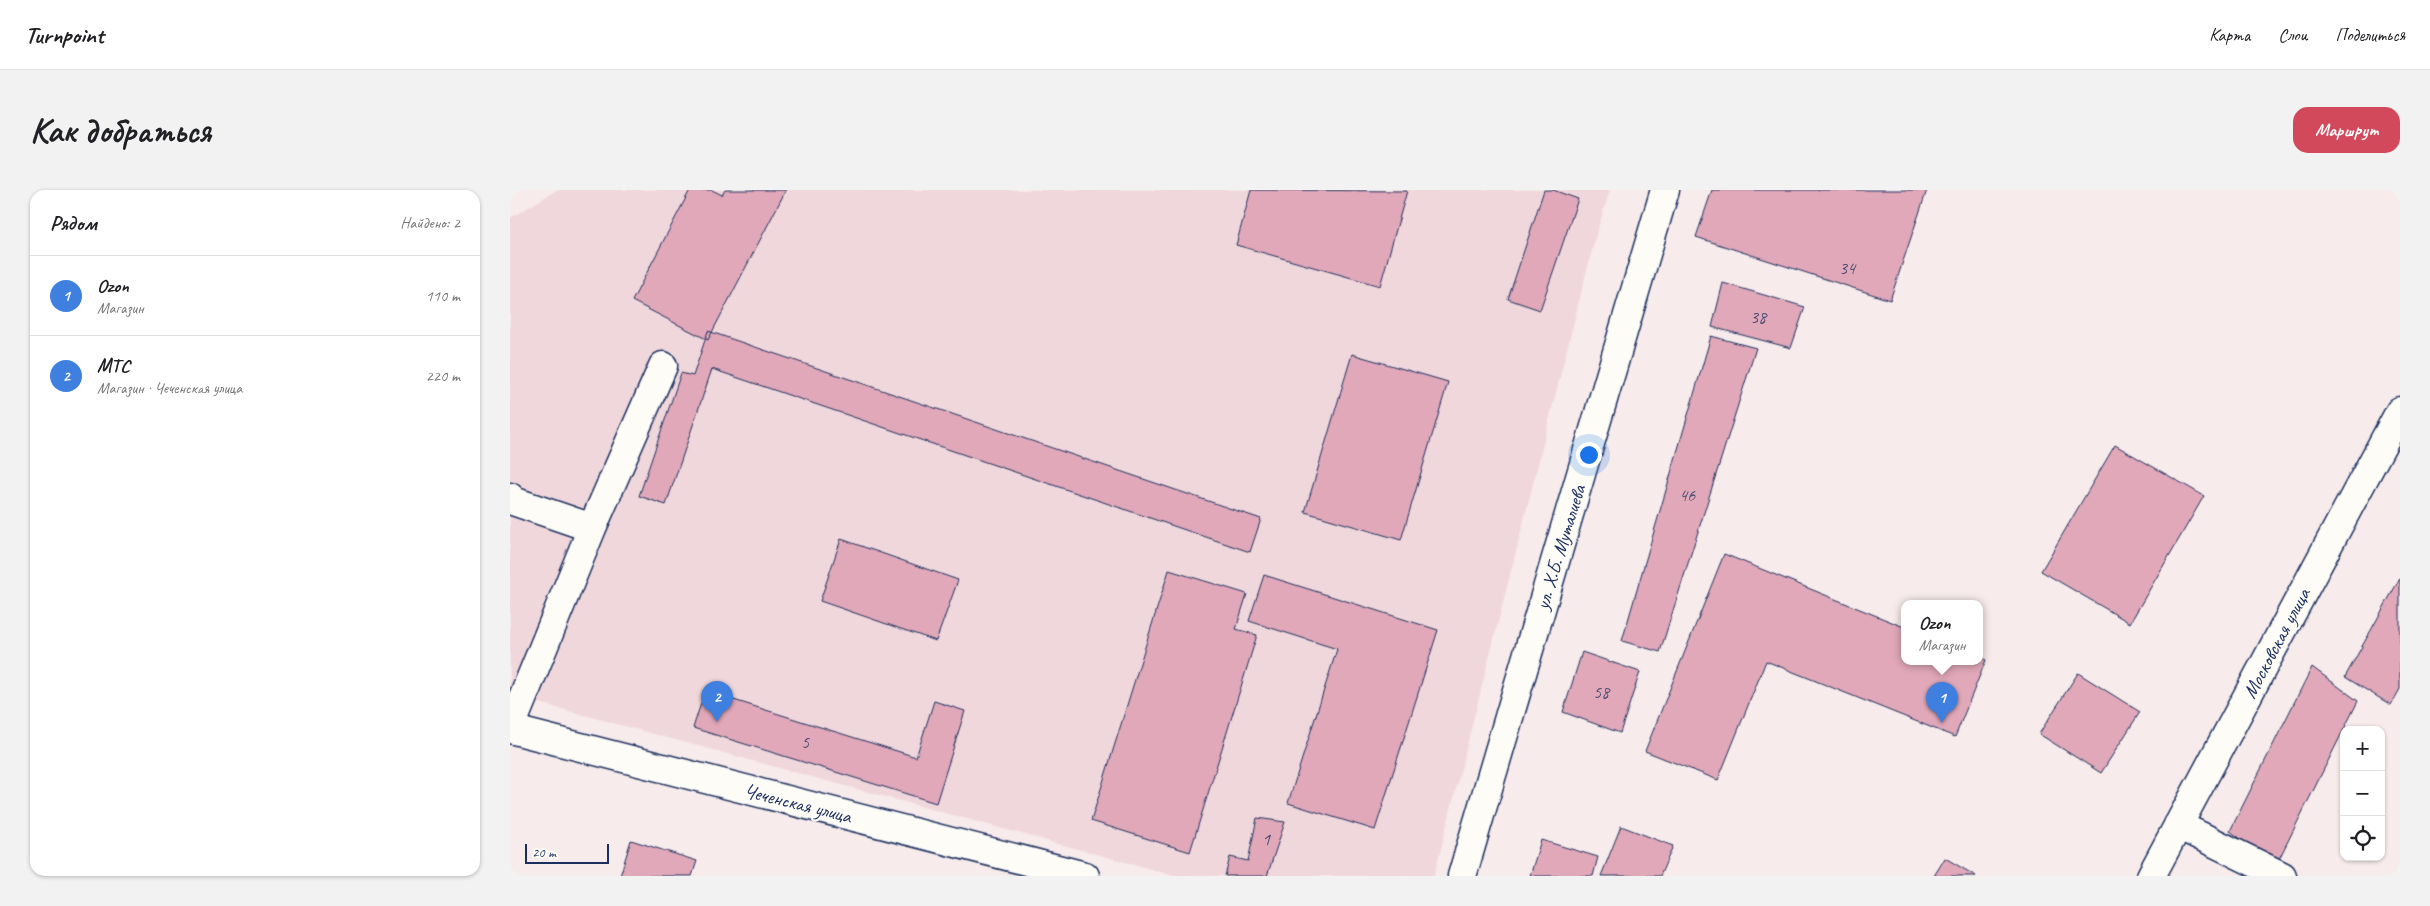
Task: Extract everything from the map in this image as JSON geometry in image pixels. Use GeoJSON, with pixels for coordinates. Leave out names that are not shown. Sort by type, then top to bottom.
{"type":"FeatureCollection","features":[{"type":"Feature","properties":{"kind":"main road","name":"ул. Х.Б. Муталиева"},"geometry":{"type":"LineString","coordinates":[[1462,876],[1665,190]]}},
{"type":"Feature","properties":{"kind":"main road"},"geometry":{"type":"LineString","coordinates":[[510,729],[592,528],[663,366]]}},
{"type":"Feature","properties":{"kind":"main road","name":"Московская улица"},"geometry":{"type":"LineString","coordinates":[[2151,876],[2400,411]]}},
{"type":"Feature","properties":{"kind":"main road"},"geometry":{"type":"LineString","coordinates":[[510,497],[513,501],[592,528]]}},
{"type":"Feature","properties":{"kind":"main road","name":"Чеченская улица"},"geometry":{"type":"LineString","coordinates":[[510,729],[1086,876]]}},
{"type":"Feature","properties":{"kind":"main road"},"geometry":{"type":"LineString","coordinates":[[2178,825],[2282,876]]}},
{"type":"Feature","properties":{"kind":"shaded area"},"geometry":{"type":"Polygon","coordinates":[[[557,190],[1610,190],[1595,238],[1434,876],[1177,876],[510,695],[510,218],[557,190]]]}},
{"type":"Feature","properties":{"kind":"building"},"geometry":{"type":"Polygon","coordinates":[[[690,190],[712,190],[722,195],[725,190],[786,190],[708,340],[632,301],[690,190]]]}},
{"type":"Feature","properties":{"kind":"building"},"geometry":{"type":"Polygon","coordinates":[[[1251,190],[1407,191],[1380,286],[1236,245],[1251,190]]]}},
{"type":"Feature","properties":{"kind":"building"},"geometry":{"type":"Polygon","coordinates":[[[1544,190],[1553,190],[1578,199],[1540,310],[1508,299],[1544,190]]]}},
{"type":"Feature","properties":{"kind":"building"},"geometry":{"type":"Polygon","coordinates":[[[1712,190],[1927,190],[1890,300],[1696,237],[1712,190]]]}},
{"type":"Feature","properties":{"kind":"building"},"geometry":{"type":"Polygon","coordinates":[[[1723,283],[1805,307],[1791,348],[1712,327],[1723,283]]]}},
{"type":"Feature","properties":{"kind":"building"},"geometry":{"type":"Polygon","coordinates":[[[708,331],[1261,519],[1250,552],[712,369],[666,505],[639,496],[681,373],[693,376],[708,331]]]}},
{"type":"Feature","properties":{"kind":"building"},"geometry":{"type":"Polygon","coordinates":[[[1711,336],[1756,348],[1660,652],[1622,641],[1711,336]]]}},
{"type":"Feature","properties":{"kind":"building"},"geometry":{"type":"Polygon","coordinates":[[[1352,354],[1448,382],[1401,540],[1305,512],[1352,354]]]}},
{"type":"Feature","properties":{"kind":"building"},"geometry":{"type":"Polygon","coordinates":[[[2115,445],[2204,496],[2130,623],[2041,571],[2115,445]]]}},
{"type":"Feature","properties":{"kind":"building"},"geometry":{"type":"Polygon","coordinates":[[[841,539],[958,580],[936,641],[820,601],[841,539]]]}},
{"type":"Feature","properties":{"kind":"building"},"geometry":{"type":"Polygon","coordinates":[[[1724,554],[1901,626],[1901,665],[1983,665],[1983,658],[1986,660],[1955,737],[1766,661],[1718,780],[1645,751],[1724,554]]]}},
{"type":"Feature","properties":{"kind":"building"},"geometry":{"type":"Polygon","coordinates":[[[1169,570],[1247,594],[1236,629],[1257,635],[1190,852],[1091,821],[1169,570]]]}},
{"type":"Feature","properties":{"kind":"building"},"geometry":{"type":"Polygon","coordinates":[[[1264,575],[1438,630],[1375,830],[1288,803],[1337,649],[1249,621],[1264,575]]]}},
{"type":"Feature","properties":{"kind":"building"},"geometry":{"type":"Polygon","coordinates":[[[2400,578],[2400,689],[2391,705],[2345,677],[2400,578]]]}},
{"type":"Feature","properties":{"kind":"building"},"geometry":{"type":"Polygon","coordinates":[[[1582,652],[1640,672],[1620,733],[1563,712],[1582,652]]]}},
{"type":"Feature","properties":{"kind":"building"},"geometry":{"type":"Polygon","coordinates":[[[2312,667],[2358,701],[2346,726],[2340,726],[2340,737],[2276,865],[2230,831],[2312,667]]]}},
{"type":"Feature","properties":{"kind":"building"},"geometry":{"type":"Polygon","coordinates":[[[2078,673],[2140,712],[2101,773],[2039,734],[2078,673]]]}},
{"type":"Feature","properties":{"kind":"building"},"geometry":{"type":"Polygon","coordinates":[[[705,691],[916,757],[934,701],[965,711],[936,803],[693,728],[705,691]]]}},
{"type":"Feature","properties":{"kind":"building"},"geometry":{"type":"Polygon","coordinates":[[[1257,818],[1285,822],[1267,876],[1225,876],[1230,857],[1248,861],[1257,818]]]}},
{"type":"Feature","properties":{"kind":"building"},"geometry":{"type":"Polygon","coordinates":[[[1621,826],[1673,846],[1660,876],[1601,876],[1621,826]]]}},
{"type":"Feature","properties":{"kind":"building"},"geometry":{"type":"Polygon","coordinates":[[[631,840],[697,861],[692,876],[620,876],[631,840]]]}},
{"type":"Feature","properties":{"kind":"building"},"geometry":{"type":"Polygon","coordinates":[[[1541,840],[1598,857],[1593,876],[1530,876],[1541,840]]]}},
{"type":"Feature","properties":{"kind":"building"},"geometry":{"type":"Polygon","coordinates":[[[1945,858],[1976,876],[1934,876],[1945,858]]]}},
{"type":"Feature","properties":{"kind":"place","name":"МТС"},"geometry":{"type":"Point","coordinates":[717,722]}},
{"type":"Feature","properties":{"kind":"place","name":"Ozon"},"geometry":{"type":"Point","coordinates":[1942,723]}}]}
